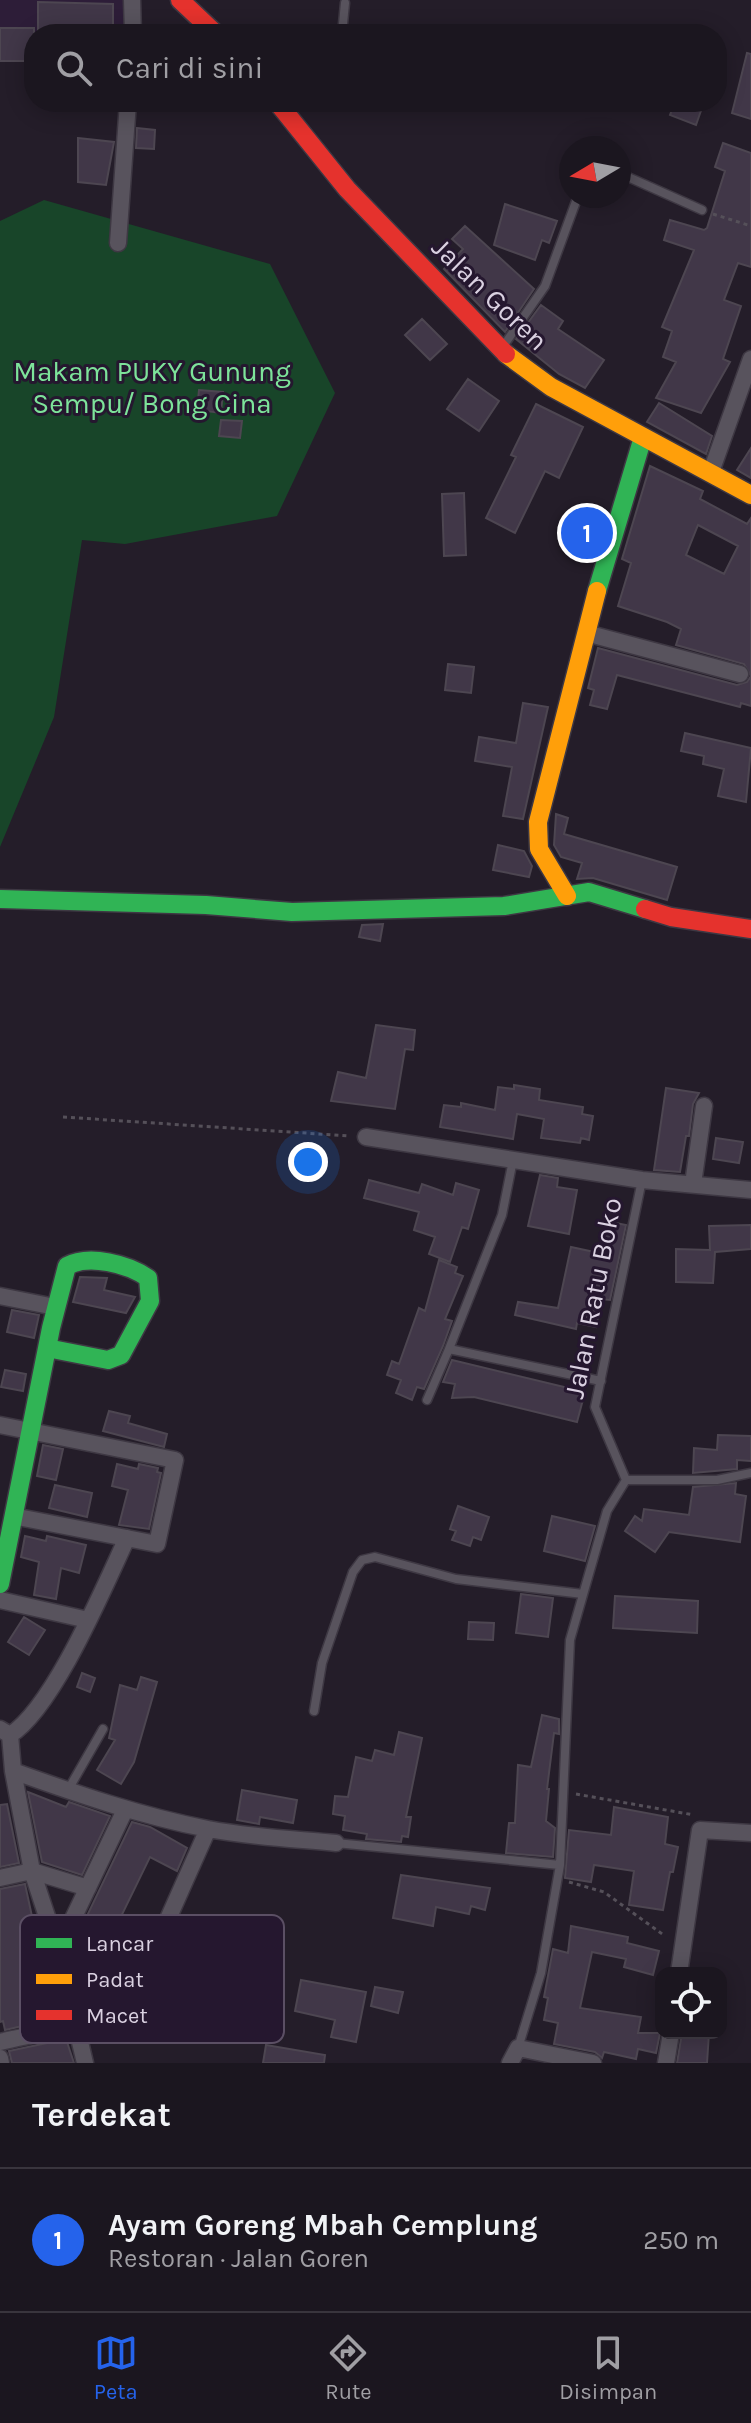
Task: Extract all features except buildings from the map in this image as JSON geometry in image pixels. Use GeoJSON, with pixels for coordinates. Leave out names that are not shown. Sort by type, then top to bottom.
{"type":"FeatureCollection","features":[{"type":"Feature","properties":{"kind":"street"},"geometry":{"type":"LineString","coordinates":[[132,0],[133,24]]}},
{"type":"Feature","properties":{"kind":"street"},"geometry":{"type":"LineString","coordinates":[[185,2],[206,24]]}},
{"type":"Feature","properties":{"kind":"street"},"geometry":{"type":"LineString","coordinates":[[118,243],[127,112]]}},
{"type":"Feature","properties":{"kind":"street","name":"Jalan Goren"},"geometry":{"type":"LineString","coordinates":[[290,112],[347,189],[501,350],[551,387],[751,495]]}},
{"type":"Feature","properties":{"kind":"street"},"geometry":{"type":"LineString","coordinates":[[711,472],[751,359]]}},
{"type":"Feature","properties":{"kind":"street"},"geometry":{"type":"LineString","coordinates":[[567,896],[539,849],[538,822],[586,633],[643,437]]}},
{"type":"Feature","properties":{"kind":"street"},"geometry":{"type":"LineString","coordinates":[[586,633],[740,674]]}},
{"type":"Feature","properties":{"kind":"street"},"geometry":{"type":"LineString","coordinates":[[0,899],[206,905],[292,912],[504,906],[589,892],[671,917],[751,929]]}},
{"type":"Feature","properties":{"kind":"street"},"geometry":{"type":"LineString","coordinates":[[693,1184],[704,1106]]}},
{"type":"Feature","properties":{"kind":"street"},"geometry":{"type":"LineString","coordinates":[[366,1137],[642,1180],[751,1190]]}},
{"type":"Feature","properties":{"kind":"street"},"geometry":{"type":"LineString","coordinates":[[0,1584],[55,1307],[65,1271],[73,1261],[140,1270],[148,1278],[151,1289],[147,1308],[126,1349],[118,1358],[108,1360],[47,1348]]}},
{"type":"Feature","properties":{"kind":"street"},"geometry":{"type":"LineString","coordinates":[[0,1296],[55,1307]]}},
{"type":"Feature","properties":{"kind":"street"},"geometry":{"type":"LineString","coordinates":[[0,1425],[175,1460],[157,1544],[13,1516]]}},
{"type":"Feature","properties":{"kind":"street"},"geometry":{"type":"LineString","coordinates":[[46,1915],[32,1871],[5,1732],[22,1727],[63,1667],[127,1538]]}},
{"type":"Feature","properties":{"kind":"street"},"geometry":{"type":"LineString","coordinates":[[0,1600],[88,1620]]}},
{"type":"Feature","properties":{"kind":"street"},"geometry":{"type":"LineString","coordinates":[[13,1771],[125,1810],[208,1829],[336,1843]]}},
{"type":"Feature","properties":{"kind":"street"},"geometry":{"type":"LineString","coordinates":[[75,1915],[125,1810]]}},
{"type":"Feature","properties":{"kind":"street"},"geometry":{"type":"LineString","coordinates":[[170,1915],[208,1829]]}},
{"type":"Feature","properties":{"kind":"street"},"geometry":{"type":"LineString","coordinates":[[680,1967],[700,1830],[751,1833]]}},
{"type":"Feature","properties":{"kind":"street"},"geometry":{"type":"LineString","coordinates":[[0,1878],[32,1871],[88,1888]]}},
{"type":"Feature","properties":{"kind":"street"},"geometry":{"type":"LineString","coordinates":[[0,2042],[20,2037]]}},
{"type":"Feature","properties":{"kind":"street"},"geometry":{"type":"LineString","coordinates":[[666,2063],[670,2039]]}},
{"type":"Feature","properties":{"kind":"street"},"geometry":{"type":"LineString","coordinates":[[81,2043],[85,2063]]}},
{"type":"Feature","properties":{"kind":"street"},"geometry":{"type":"LineString","coordinates":[[514,2056],[593,2063]]}},
{"type":"Feature","properties":{"kind":"lane"},"geometry":{"type":"LineString","coordinates":[[343,24],[345,3]]}},
{"type":"Feature","properties":{"kind":"lane"},"geometry":{"type":"LineString","coordinates":[[631,178],[702,210]]}},
{"type":"Feature","properties":{"kind":"lane"},"geometry":{"type":"LineString","coordinates":[[501,350],[545,286],[574,208]]}},
{"type":"Feature","properties":{"kind":"lane"},"geometry":{"type":"LineString","coordinates":[[427,1400],[502,1215],[513,1160]]}},
{"type":"Feature","properties":{"kind":"lane","name":"Jalan Ratu Boko"},"geometry":{"type":"LineString","coordinates":[[626,1480],[595,1413],[642,1180]]}},
{"type":"Feature","properties":{"kind":"lane"},"geometry":{"type":"LineString","coordinates":[[449,1349],[601,1381]]}},
{"type":"Feature","properties":{"kind":"lane"},"geometry":{"type":"LineString","coordinates":[[514,2056],[541,1973],[558,1880],[570,1640],[607,1511],[626,1480],[717,1480],[751,1473]]}},
{"type":"Feature","properties":{"kind":"lane"},"geometry":{"type":"LineString","coordinates":[[314,1711],[322,1663],[353,1572],[362,1560],[375,1557],[456,1579],[583,1594]]}},
{"type":"Feature","properties":{"kind":"lane"},"geometry":{"type":"LineString","coordinates":[[67,1791],[103,1729]]}},
{"type":"Feature","properties":{"kind":"lane"},"geometry":{"type":"LineString","coordinates":[[336,1843],[560,1865]]}},
{"type":"Feature","properties":{"kind":"path"},"geometry":{"type":"LineString","coordinates":[[702,210],[751,226]]}},
{"type":"Feature","properties":{"kind":"path"},"geometry":{"type":"LineString","coordinates":[[63,1117],[366,1137]]}},
{"type":"Feature","properties":{"kind":"path"},"geometry":{"type":"LineString","coordinates":[[564,1792],[691,1812],[700,1823],[700,1830]]}},
{"type":"Feature","properties":{"kind":"path"},"geometry":{"type":"LineString","coordinates":[[558,1880],[599,1889],[652,1930],[684,1944]]}},
{"type":"Feature","properties":{"kind":"shaded area"},"geometry":{"type":"Polygon","coordinates":[[[0,0],[128,0],[129,24],[24,24],[24,40],[0,56],[0,0]]]}},
{"type":"Feature","properties":{"kind":"green space","name":"Makam PUKY Gunung Sempu/ Bong Cina"},"geometry":{"type":"Polygon","coordinates":[[[44,200],[270,264],[335,393],[277,516],[125,544],[82,540],[54,717],[0,847],[0,221],[44,200]]]}},
{"type":"Feature","properties":{"kind":"traffic: fast"},"geometry":{"type":"LineString","coordinates":[[597,591],[643,437]]}},
{"type":"Feature","properties":{"kind":"traffic: fast"},"geometry":{"type":"LineString","coordinates":[[0,899],[206,905],[292,912],[504,906],[589,892],[645,909]]}},
{"type":"Feature","properties":{"kind":"traffic: fast"},"geometry":{"type":"LineString","coordinates":[[0,1584],[51,1328],[67,1266],[86,1261],[108,1262],[148,1278],[150,1301],[121,1355],[108,1360],[47,1348]]}},
{"type":"Feature","properties":{"kind":"traffic: slow"},"geometry":{"type":"LineString","coordinates":[[506,354],[551,387],[751,495]]}},
{"type":"Feature","properties":{"kind":"traffic: slow"},"geometry":{"type":"LineString","coordinates":[[567,896],[539,849],[538,822],[597,591]]}},
{"type":"Feature","properties":{"kind":"traffic: jam"},"geometry":{"type":"LineString","coordinates":[[180,0],[205,24]]}},
{"type":"Feature","properties":{"kind":"traffic: jam"},"geometry":{"type":"LineString","coordinates":[[285,112],[347,189],[506,354]]}},
{"type":"Feature","properties":{"kind":"traffic: jam"},"geometry":{"type":"LineString","coordinates":[[645,909],[671,917],[751,929]]}},
{"type":"Feature","properties":{"kind":"place","name":"Ayam Goreng Mbah Cemplung"},"geometry":{"type":"Point","coordinates":[587,533]}}]}
